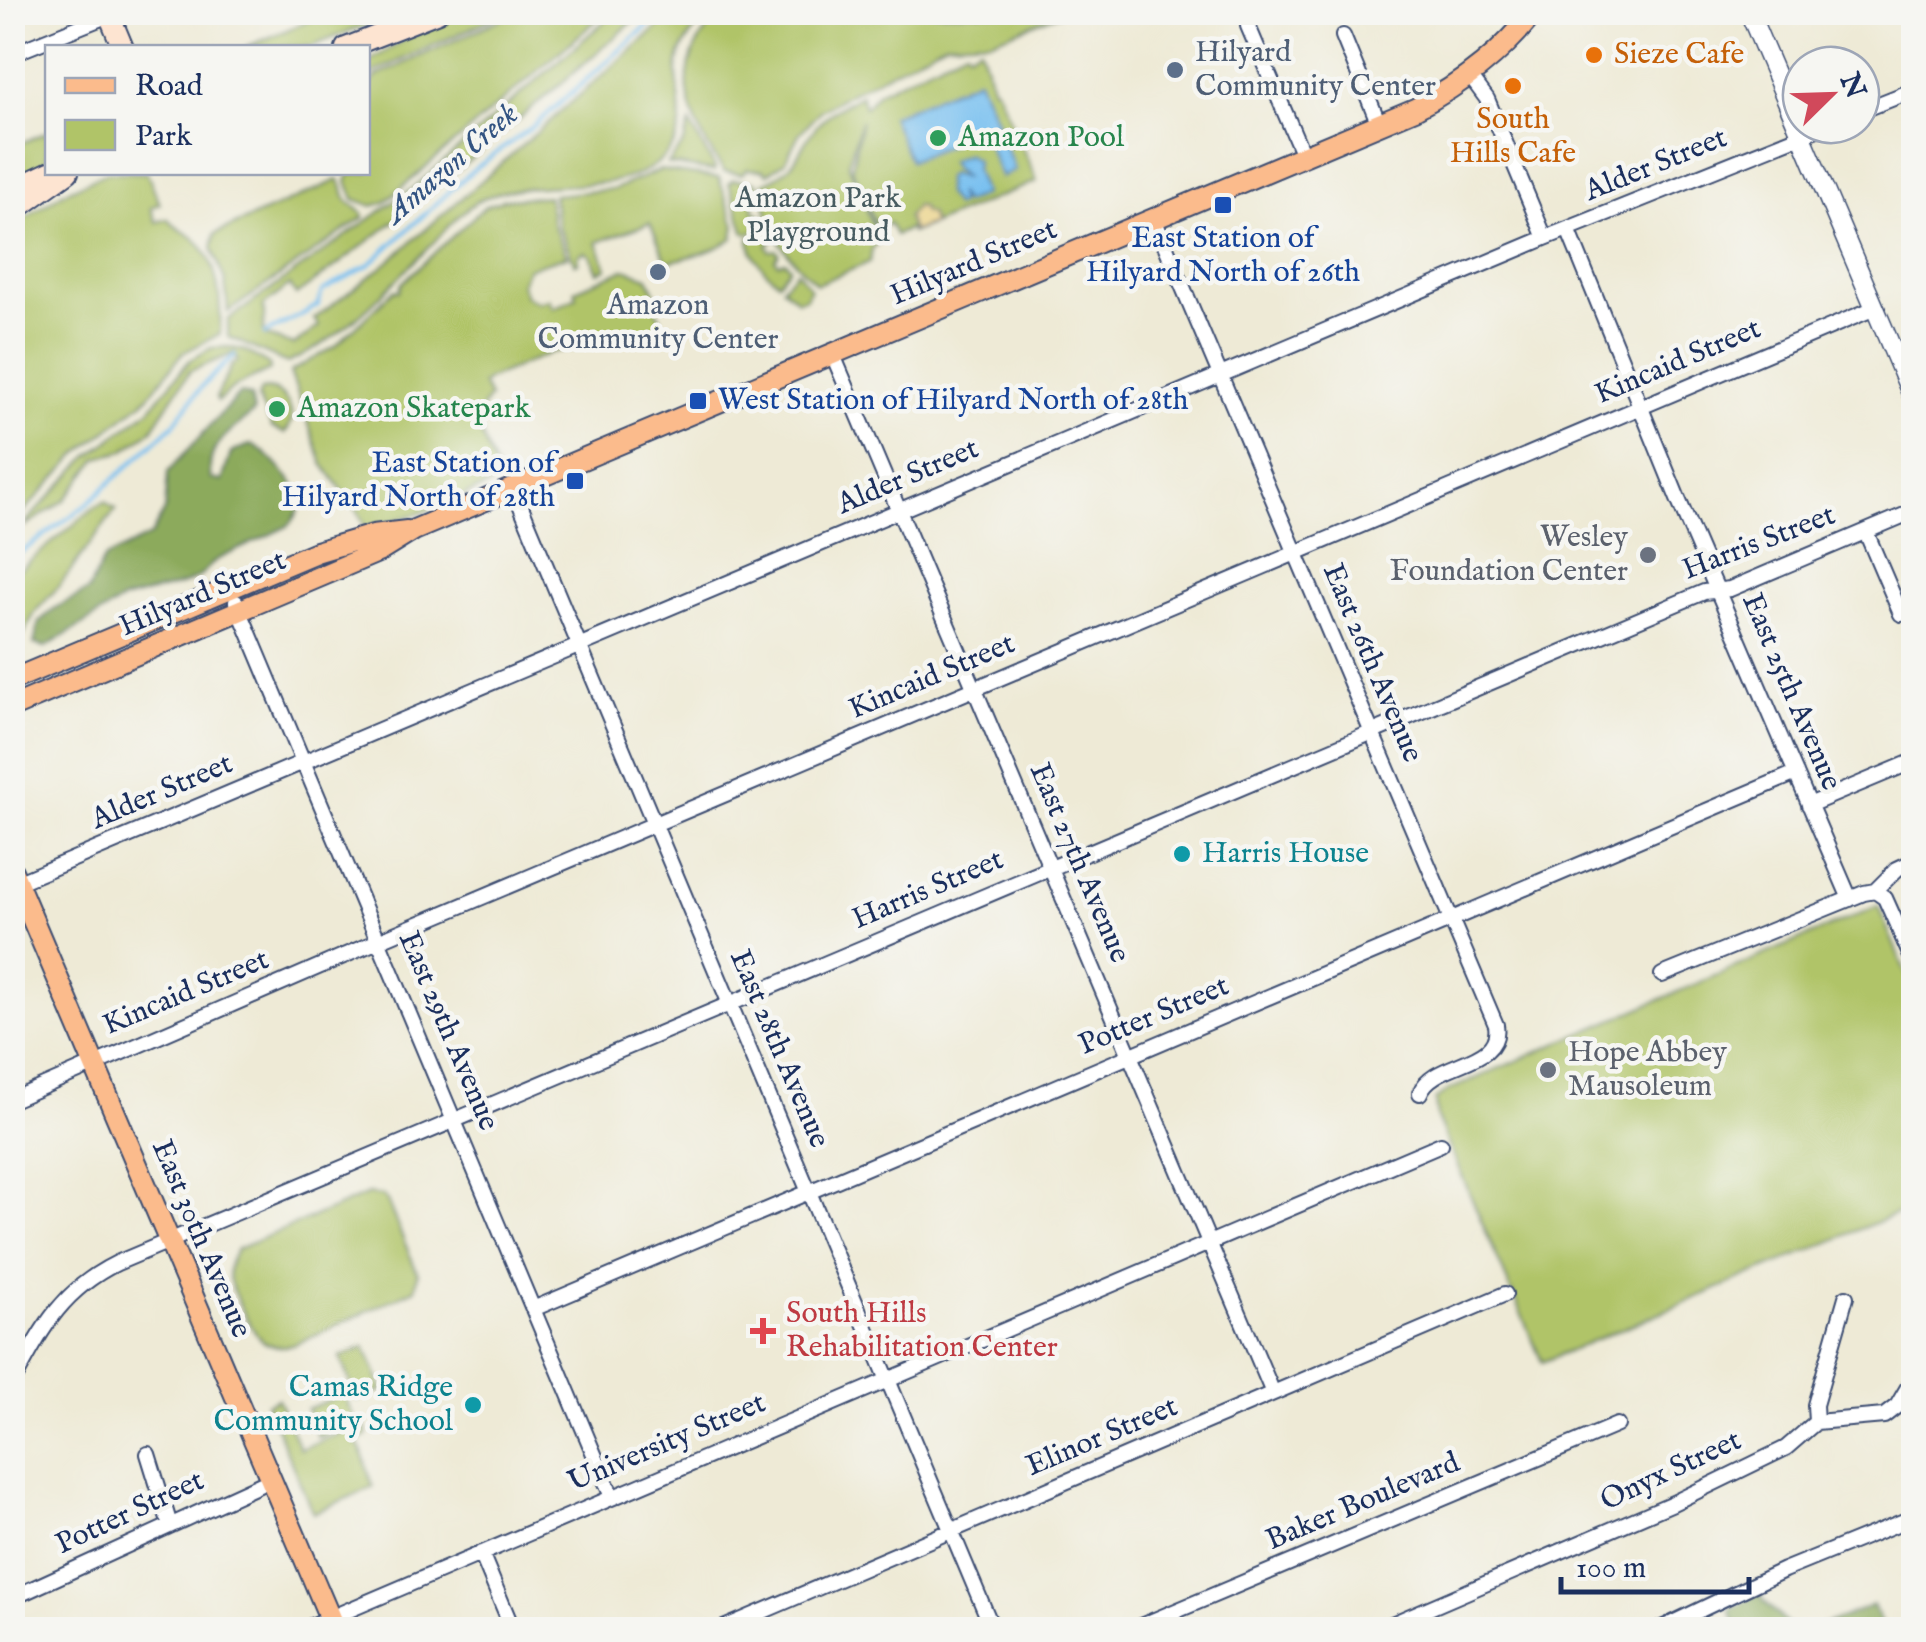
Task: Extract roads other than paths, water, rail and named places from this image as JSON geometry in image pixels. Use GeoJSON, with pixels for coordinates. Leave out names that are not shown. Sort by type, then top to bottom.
{"type":"FeatureCollection","features":[{"type":"Feature","properties":{"kind":"main road"},"geometry":{"type":"LineString","coordinates":[[354,45],[438,12]]}},
{"type":"Feature","properties":{"kind":"main road","name":"Hilyard Street"},"geometry":{"type":"LineString","coordinates":[[12,707],[380,551],[414,530],[1415,109],[1470,76],[1534,12]]}},
{"type":"Feature","properties":{"kind":"main road"},"geometry":{"type":"LineString","coordinates":[[111,13],[121,45]]}},
{"type":"Feature","properties":{"kind":"main road"},"geometry":{"type":"LineString","coordinates":[[370,50],[411,24]]}},
{"type":"Feature","properties":{"kind":"main road"},"geometry":{"type":"LineString","coordinates":[[12,190],[45,174]]}},
{"type":"Feature","properties":{"kind":"main road"},"geometry":{"type":"LineString","coordinates":[[12,212],[64,175]]}},
{"type":"Feature","properties":{"kind":"main road","name":"Hilyard Street"},"geometry":{"type":"LineString","coordinates":[[12,680],[344,542],[414,530]]}},
{"type":"Feature","properties":{"kind":"main road","name":"East 30th Avenue"},"geometry":{"type":"LineString","coordinates":[[14,879],[332,1623]]}},
{"type":"Feature","properties":{"kind":"street"},"geometry":{"type":"LineString","coordinates":[[1749,12],[1781,88]]}},
{"type":"Feature","properties":{"kind":"street"},"geometry":{"type":"LineString","coordinates":[[12,54],[111,13]]}},
{"type":"Feature","properties":{"kind":"street"},"geometry":{"type":"LineString","coordinates":[[1248,26],[1304,155]]}},
{"type":"Feature","properties":{"kind":"street"},"geometry":{"type":"LineString","coordinates":[[1343,36],[1379,124]]}},
{"type":"Feature","properties":{"kind":"street"},"geometry":{"type":"LineString","coordinates":[[1470,76],[1486,99],[1545,238]]}},
{"type":"Feature","properties":{"kind":"street"},"geometry":{"type":"LineString","coordinates":[[1881,104],[1914,90]]}},
{"type":"Feature","properties":{"kind":"street","name":"Alder Street"},"geometry":{"type":"LineString","coordinates":[[14,879],[304,763],[1545,238],[1781,144]]}},
{"type":"Feature","properties":{"kind":"street"},"geometry":{"type":"LineString","coordinates":[[1805,145],[1914,400]]}},
{"type":"Feature","properties":{"kind":"street","name":"East 26th Avenue"},"geometry":{"type":"LineString","coordinates":[[1154,219],[1496,1025],[1497,1038],[1486,1052],[1432,1078],[1420,1093]]}},
{"type":"Feature","properties":{"kind":"street","name":"East 25th Avenue"},"geometry":{"type":"LineString","coordinates":[[1568,229],[1850,899]]}},
{"type":"Feature","properties":{"kind":"street","name":"Kincaid Street"},"geometry":{"type":"LineString","coordinates":[[12,1100],[378,941],[1875,308]]}},
{"type":"Feature","properties":{"kind":"street","name":"East 27th Avenue"},"geometry":{"type":"LineString","coordinates":[[833,355],[1274,1394]]}},
{"type":"Feature","properties":{"kind":"street","name":"East 28th Avenue"},"geometry":{"type":"LineString","coordinates":[[514,490],[994,1630]]}},
{"type":"Feature","properties":{"kind":"street","name":"Harris Street"},"geometry":{"type":"LineString","coordinates":[[14,1377],[50,1318],[79,1285],[117,1263],[1704,592],[1730,589],[1914,511]]}},
{"type":"Feature","properties":{"kind":"street"},"geometry":{"type":"LineString","coordinates":[[1866,532],[1901,614]]}},
{"type":"Feature","properties":{"kind":"street","name":"East 29th Avenue"},"geometry":{"type":"LineString","coordinates":[[230,588],[612,1497]]}},
{"type":"Feature","properties":{"kind":"street"},"geometry":{"type":"LineString","coordinates":[[1809,805],[1914,761]]}},
{"type":"Feature","properties":{"kind":"street","name":"Potter Street"},"geometry":{"type":"LineString","coordinates":[[533,1309],[1796,773]]}},
{"type":"Feature","properties":{"kind":"street"},"geometry":{"type":"LineString","coordinates":[[1662,976],[1876,891],[1897,869],[1914,861]]}},
{"type":"Feature","properties":{"kind":"street"},"geometry":{"type":"LineString","coordinates":[[1876,891],[1885,898],[1914,963]]}},
{"type":"Feature","properties":{"kind":"street","name":"University Street"},"geometry":{"type":"LineString","coordinates":[[302,1630],[332,1623],[480,1553],[1441,1144]]}},
{"type":"Feature","properties":{"kind":"street","name":"Elinor Street"},"geometry":{"type":"LineString","coordinates":[[720,1630],[1505,1294]]}},
{"type":"Feature","properties":{"kind":"street"},"geometry":{"type":"LineString","coordinates":[[1846,1298],[1815,1406],[1816,1422],[1884,1416],[1897,1406],[1914,1377]]}},
{"type":"Feature","properties":{"kind":"street","name":"Onyx Street"},"geometry":{"type":"LineString","coordinates":[[1378,1630],[1672,1503],[1786,1448],[1816,1422]]}},
{"type":"Feature","properties":{"kind":"street","name":"Baker Boulevard"},"geometry":{"type":"LineString","coordinates":[[1131,1630],[1616,1424]]}},
{"type":"Feature","properties":{"kind":"street"},"geometry":{"type":"LineString","coordinates":[[148,1454],[170,1524]]}},
{"type":"Feature","properties":{"kind":"street","name":"Potter Street"},"geometry":{"type":"LineString","coordinates":[[12,1598],[270,1480]]}},
{"type":"Feature","properties":{"kind":"street"},"geometry":{"type":"LineString","coordinates":[[1658,1630],[1784,1570],[1914,1516]]}},
{"type":"Feature","properties":{"kind":"street"},"geometry":{"type":"LineString","coordinates":[[480,1553],[513,1630]]}},
{"type":"Feature","properties":{"kind":"water"},"geometry":{"type":"Polygon","coordinates":[[[978,79],[997,123],[910,161],[891,116],[978,79]]]}},
{"type":"Feature","properties":{"kind":"water"},"geometry":{"type":"Polygon","coordinates":[[[1002,139],[1015,170],[1001,177],[988,145],[1002,139]]]}},
{"type":"Feature","properties":{"kind":"water"},"geometry":{"type":"Polygon","coordinates":[[[967,154],[976,161],[975,170],[984,194],[964,203],[958,193],[960,204],[955,206],[946,194],[946,177],[950,174],[965,178],[950,161],[967,154]]]}},
{"type":"Feature","properties":{"kind":"waterway","name":"Amazon Creek"},"geometry":{"type":"LineString","coordinates":[[265,334],[318,305],[322,291],[369,265],[473,170],[535,125],[663,12]]}},
{"type":"Feature","properties":{"kind":"waterway","name":"Amazon Creek"},"geometry":{"type":"LineString","coordinates":[[12,559],[86,505],[172,426],[203,385],[235,355]]}},
{"type":"Feature","properties":{"kind":"place","name":"Sieze Cafe"},"geometry":{"type":"Point","coordinates":[1594,55]}},
{"type":"Feature","properties":{"kind":"place","name":"Hilyard Community Center"},"geometry":{"type":"Point","coordinates":[1175,70]}},
{"type":"Feature","properties":{"kind":"place","name":"South Hills Cafe"},"geometry":{"type":"Point","coordinates":[1513,86]}},
{"type":"Feature","properties":{"kind":"place","name":"Amazon Pool"},"geometry":{"type":"Point","coordinates":[938,138]}},
{"type":"Feature","properties":{"kind":"place","name":"East Station of Hilyard North of 26th"},"geometry":{"type":"Point","coordinates":[1223,205]}},
{"type":"Feature","properties":{"kind":"place","name":"Amazon Community Center"},"geometry":{"type":"Point","coordinates":[658,272]}},
{"type":"Feature","properties":{"kind":"place","name":"West Station of Hilyard North of 28th"},"geometry":{"type":"Point","coordinates":[698,401]}},
{"type":"Feature","properties":{"kind":"place","name":"Amazon Skatepark"},"geometry":{"type":"Point","coordinates":[277,409]}},
{"type":"Feature","properties":{"kind":"place","name":"East Station of Hilyard North of 28th"},"geometry":{"type":"Point","coordinates":[575,481]}},
{"type":"Feature","properties":{"kind":"place","name":"Wesley Foundation Center"},"geometry":{"type":"Point","coordinates":[1648,555]}},
{"type":"Feature","properties":{"kind":"place","name":"Harris House"},"geometry":{"type":"Point","coordinates":[1182,854]}},
{"type":"Feature","properties":{"kind":"place","name":"Hope Abbey Mausoleum"},"geometry":{"type":"Point","coordinates":[1548,1070]}},
{"type":"Feature","properties":{"kind":"place","name":"South Hills Rehabilitation Center"},"geometry":{"type":"Point","coordinates":[763,1331]}},
{"type":"Feature","properties":{"kind":"place","name":"Camas Ridge Community School"},"geometry":{"type":"Point","coordinates":[473,1405]}},
{"type":"Feature","properties":{"kind":"park label","name":"Amazon Park Playground"},"geometry":{"type":"Point","coordinates":[818,216]}}]}
